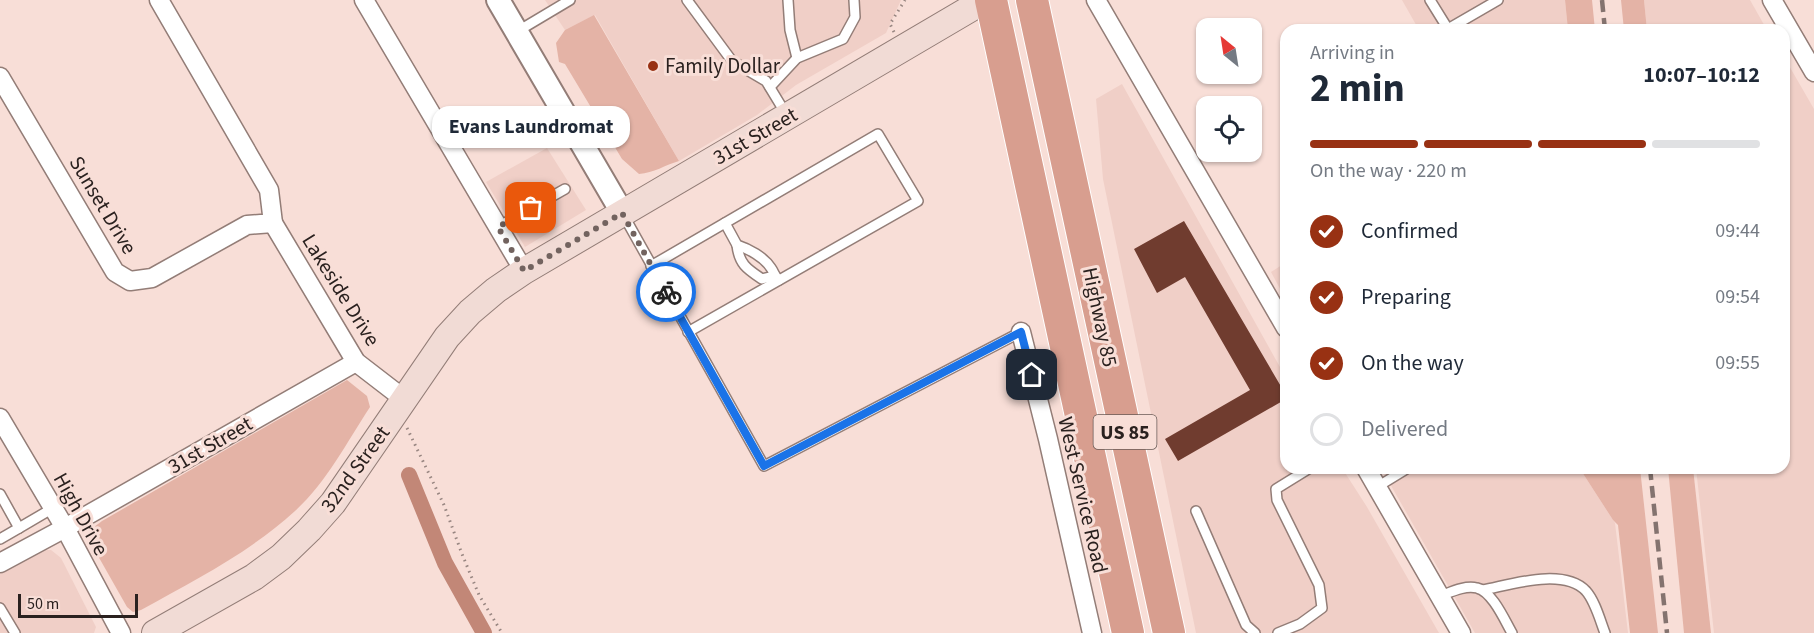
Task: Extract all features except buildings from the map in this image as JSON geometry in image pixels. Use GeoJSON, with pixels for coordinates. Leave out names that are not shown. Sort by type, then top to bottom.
{"type":"FeatureCollection","features":[{"type":"Feature","properties":{"kind":"highway","name":"Highway 85"},"geometry":{"type":"LineString","coordinates":[[991,0],[1128,633]]}},
{"type":"Feature","properties":{"kind":"highway","name":"Highway 85"},"geometry":{"type":"LineString","coordinates":[[1032,0],[1169,633]]}},
{"type":"Feature","properties":{"kind":"main road","name":"31st Street"},"geometry":{"type":"LineString","coordinates":[[524,271],[985,0]]}},
{"type":"Feature","properties":{"kind":"main road","name":"32nd Street"},"geometry":{"type":"LineString","coordinates":[[155,633],[254,577],[282,556],[333,503],[447,337],[470,312],[524,271]]}},
{"type":"Feature","properties":{"kind":"street"},"geometry":{"type":"LineString","coordinates":[[159,0],[269,190],[273,223]]}},
{"type":"Feature","properties":{"kind":"street"},"geometry":{"type":"LineString","coordinates":[[364,0],[524,271]]}},
{"type":"Feature","properties":{"kind":"street"},"geometry":{"type":"LineString","coordinates":[[498,0],[622,213]]}},
{"type":"Feature","properties":{"kind":"street"},"geometry":{"type":"LineString","coordinates":[[1096,0],[1280,318]]}},
{"type":"Feature","properties":{"kind":"street"},"geometry":{"type":"LineString","coordinates":[[1772,0],[1786,24]]}},
{"type":"Feature","properties":{"kind":"street"},"geometry":{"type":"LineString","coordinates":[[1790,31],[1814,72]]}},
{"type":"Feature","properties":{"kind":"street","name":"Sunset Drive"},"geometry":{"type":"LineString","coordinates":[[0,76],[115,272],[130,281],[152,278],[248,225],[273,223]]}},
{"type":"Feature","properties":{"kind":"street","name":"Lakeside Drive"},"geometry":{"type":"LineString","coordinates":[[273,223],[356,362],[399,407]]}},
{"type":"Feature","properties":{"kind":"street","name":"West Service Road"},"geometry":{"type":"LineString","coordinates":[[1021,332],[1092,633]]}},
{"type":"Feature","properties":{"kind":"street","name":"31st Street"},"geometry":{"type":"LineString","coordinates":[[0,563],[356,362]]}},
{"type":"Feature","properties":{"kind":"street","name":"High Drive"},"geometry":{"type":"LineString","coordinates":[[0,418],[65,528],[121,633]]}},
{"type":"Feature","properties":{"kind":"street"},"geometry":{"type":"LineString","coordinates":[[1369,474],[1461,633]]}},
{"type":"Feature","properties":{"kind":"lane"},"geometry":{"type":"LineString","coordinates":[[516,32],[570,0]]}},
{"type":"Feature","properties":{"kind":"lane"},"geometry":{"type":"LineString","coordinates":[[687,0],[732,61],[766,81],[788,117]]}},
{"type":"Feature","properties":{"kind":"lane"},"geometry":{"type":"LineString","coordinates":[[789,0],[790,30],[797,58]]}},
{"type":"Feature","properties":{"kind":"lane"},"geometry":{"type":"LineString","coordinates":[[770,87],[797,58],[843,39],[855,17],[854,0]]}},
{"type":"Feature","properties":{"kind":"lane"},"geometry":{"type":"LineString","coordinates":[[1430,0],[1445,24]]}},
{"type":"Feature","properties":{"kind":"lane"},"geometry":{"type":"LineString","coordinates":[[1457,24],[1498,0]]}},
{"type":"Feature","properties":{"kind":"lane"},"geometry":{"type":"LineString","coordinates":[[651,266],[878,134],[918,201],[776,278],[688,332]]}},
{"type":"Feature","properties":{"kind":"lane"},"geometry":{"type":"LineString","coordinates":[[498,227],[565,189]]}},
{"type":"Feature","properties":{"kind":"lane"},"geometry":{"type":"LineString","coordinates":[[622,213],[764,466],[1021,332]]}},
{"type":"Feature","properties":{"kind":"lane"},"geometry":{"type":"LineString","coordinates":[[725,223],[737,245],[739,259],[750,272],[762,279],[776,278]]}},
{"type":"Feature","properties":{"kind":"lane"},"geometry":{"type":"LineString","coordinates":[[737,245],[749,249],[771,267],[776,278]]}},
{"type":"Feature","properties":{"kind":"lane"},"geometry":{"type":"LineString","coordinates":[[1278,633],[1300,624],[1322,608],[1319,585],[1277,500],[1276,489],[1300,474]]}},
{"type":"Feature","properties":{"kind":"lane"},"geometry":{"type":"LineString","coordinates":[[1377,487],[1398,474]]}},
{"type":"Feature","properties":{"kind":"lane"},"geometry":{"type":"LineString","coordinates":[[0,494],[20,528]]}},
{"type":"Feature","properties":{"kind":"lane"},"geometry":{"type":"LineString","coordinates":[[0,539],[53,508]]}},
{"type":"Feature","properties":{"kind":"lane"},"geometry":{"type":"LineString","coordinates":[[1196,511],[1246,625],[1256,633]]}},
{"type":"Feature","properties":{"kind":"lane"},"geometry":{"type":"LineString","coordinates":[[1483,590],[1546,578],[1570,582],[1580,586],[1587,593],[1601,632]]}},
{"type":"Feature","properties":{"kind":"lane"},"geometry":{"type":"LineString","coordinates":[[1440,596],[1466,588],[1483,590],[1495,603],[1512,633]]}},
{"type":"Feature","properties":{"kind":"lane"},"geometry":{"type":"LineString","coordinates":[[0,608],[12,632]]}},
{"type":"Feature","properties":{"kind":"path"},"geometry":{"type":"LineString","coordinates":[[899,38],[891,29],[890,24],[905,0]]}},
{"type":"Feature","properties":{"kind":"path"},"geometry":{"type":"LineString","coordinates":[[399,407],[444,505],[479,595],[502,633]]}},
{"type":"Feature","properties":{"kind":"shaded area"},"geometry":{"type":"Polygon","coordinates":[[[545,0],[901,0],[886,33],[796,85],[757,115],[679,161],[595,15],[565,30],[545,0]]]}},
{"type":"Feature","properties":{"kind":"shaded area"},"geometry":{"type":"Polygon","coordinates":[[[1402,0],[1565,0],[1567,24],[1416,24],[1402,0]]]}},
{"type":"Feature","properties":{"kind":"shaded area"},"geometry":{"type":"Polygon","coordinates":[[[1565,0],[1592,0],[1594,24],[1567,24],[1565,0]]]}},
{"type":"Feature","properties":{"kind":"shaded area"},"geometry":{"type":"Polygon","coordinates":[[[1621,0],[1644,0],[1646,24],[1623,24],[1621,0]]]}},
{"type":"Feature","properties":{"kind":"shaded area"},"geometry":{"type":"Polygon","coordinates":[[[1644,0],[1750,0],[1764,24],[1646,24],[1644,0]]]}},
{"type":"Feature","properties":{"kind":"shaded area"},"geometry":{"type":"Polygon","coordinates":[[[594,15],[679,161],[655,171],[639,174],[622,159],[565,64],[559,62],[556,43],[565,30],[594,15]]]}},
{"type":"Feature","properties":{"kind":"shaded area"},"geometry":{"type":"Polygon","coordinates":[[[1790,67],[1814,109],[1814,633],[1714,633],[1697,474],[1790,474],[1790,67]]]}},
{"type":"Feature","properties":{"kind":"shaded area"},"geometry":{"type":"Polygon","coordinates":[[[1122,84],[1280,367],[1280,474],[1346,474],[1439,633],[1196,633],[1103,179],[1096,99],[1122,84]]]}},
{"type":"Feature","properties":{"kind":"shaded area"},"geometry":{"type":"Polygon","coordinates":[[[547,148],[586,210],[525,247],[486,182],[547,148]]]}},
{"type":"Feature","properties":{"kind":"shaded area"},"geometry":{"type":"Polygon","coordinates":[[[1280,266],[1280,289],[1271,272],[1280,266]]]}},
{"type":"Feature","properties":{"kind":"shaded area"},"geometry":{"type":"Polygon","coordinates":[[[347,380],[367,396],[370,407],[336,462],[306,500],[259,540],[221,565],[141,610],[133,612],[127,607],[89,540],[94,527],[347,380]]]}},
{"type":"Feature","properties":{"kind":"shaded area"},"geometry":{"type":"Polygon","coordinates":[[[1384,474],[1583,474],[1615,523],[1628,633],[1475,633],[1384,474]]]}},
{"type":"Feature","properties":{"kind":"shaded area"},"geometry":{"type":"Polygon","coordinates":[[[1583,474],[1641,474],[1658,633],[1630,633],[1618,525],[1583,474]]]}},
{"type":"Feature","properties":{"kind":"shaded area"},"geometry":{"type":"Polygon","coordinates":[[[1669,474],[1694,474],[1711,633],[1684,633],[1669,474]]]}},
{"type":"Feature","properties":{"kind":"shaded area"},"geometry":{"type":"Polygon","coordinates":[[[43,550],[51,550],[61,558],[96,627],[94,633],[0,633],[0,574],[43,550]]]}},
{"type":"Feature","properties":{"kind":"waterway"},"geometry":{"type":"LineString","coordinates":[[409,475],[445,563],[484,633]]}},
{"type":"Feature","properties":{"kind":"railway"},"geometry":{"type":"LineString","coordinates":[[1602,0],[1604,24]]}},
{"type":"Feature","properties":{"kind":"railway"},"geometry":{"type":"LineString","coordinates":[[1651,474],[1667,633]]}},
{"type":"Feature","properties":{"kind":"way so far"},"geometry":{"type":"LineString","coordinates":[[531,208],[498,227],[524,271],[622,213],[666,292]]}},
{"type":"Feature","properties":{"kind":"place","name":"Family Dollar"},"geometry":{"type":"Point","coordinates":[653,66]}},
{"type":"Feature","properties":{"kind":"place","name":"Evans Laundromat"},"geometry":{"type":"Point","coordinates":[531,208]}},
{"type":"Feature","properties":{"kind":"route"},"geometry":{"type":"LineString","coordinates":[[666,292],[764,466],[1021,332],[1032,375]]}}]}
